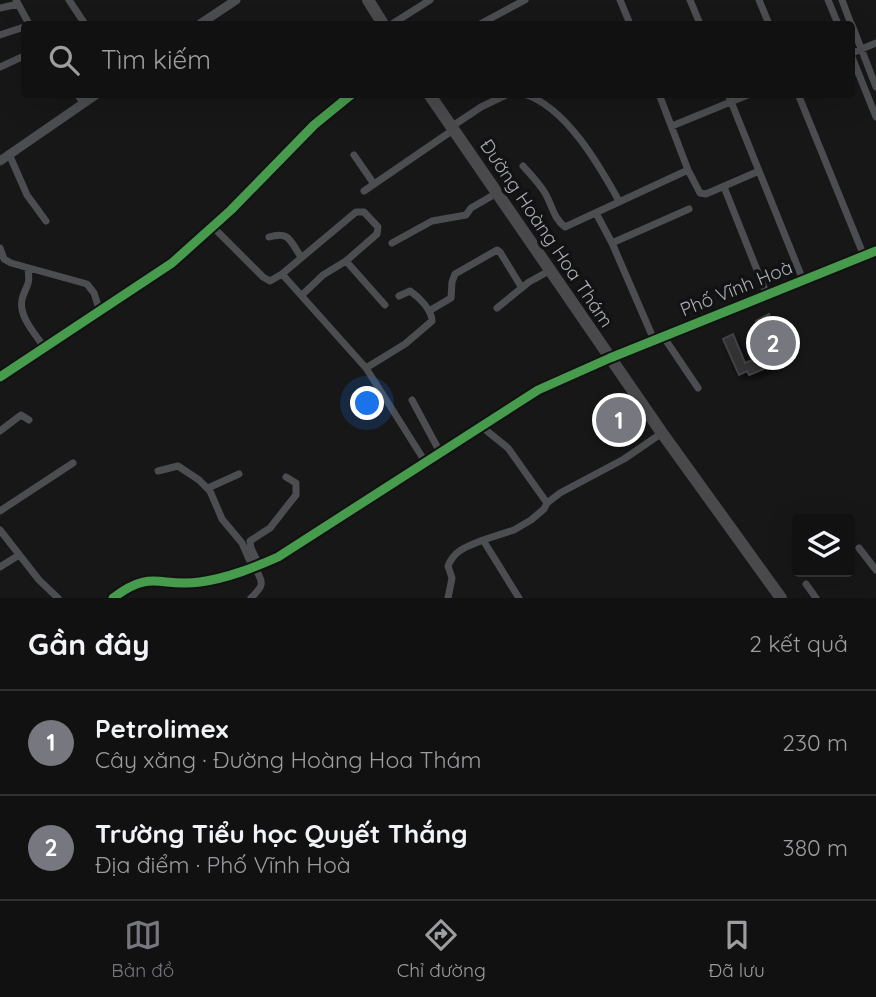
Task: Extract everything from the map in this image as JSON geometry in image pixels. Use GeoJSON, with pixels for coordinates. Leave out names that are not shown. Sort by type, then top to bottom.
{"type":"FeatureCollection","features":[{"type":"Feature","properties":{"kind":"main road"},"geometry":{"type":"LineString","coordinates":[[368,0],[381,21]]}},
{"type":"Feature","properties":{"kind":"main road","name":"Đường Hoàng Hoa Thám"},"geometry":{"type":"LineString","coordinates":[[432,98],[662,433],[781,598]]}},
{"type":"Feature","properties":{"kind":"street"},"geometry":{"type":"LineString","coordinates":[[69,0],[83,21]]}},
{"type":"Feature","properties":{"kind":"street"},"geometry":{"type":"LineString","coordinates":[[204,21],[236,0]]}},
{"type":"Feature","properties":{"kind":"street"},"geometry":{"type":"LineString","coordinates":[[397,21],[430,0]]}},
{"type":"Feature","properties":{"kind":"street"},"geometry":{"type":"LineString","coordinates":[[486,21],[525,0]]}},
{"type":"Feature","properties":{"kind":"street"},"geometry":{"type":"LineString","coordinates":[[620,0],[629,21]]}},
{"type":"Feature","properties":{"kind":"street"},"geometry":{"type":"LineString","coordinates":[[690,0],[699,21]]}},
{"type":"Feature","properties":{"kind":"street"},"geometry":{"type":"LineString","coordinates":[[759,0],[768,21]]}},
{"type":"Feature","properties":{"kind":"street"},"geometry":{"type":"LineString","coordinates":[[828,0],[837,21]]}},
{"type":"Feature","properties":{"kind":"street"},"geometry":{"type":"LineString","coordinates":[[842,0],[850,21]]}},
{"type":"Feature","properties":{"kind":"street"},"geometry":{"type":"LineString","coordinates":[[0,8],[17,2],[25,21]]}},
{"type":"Feature","properties":{"kind":"street"},"geometry":{"type":"LineString","coordinates":[[0,35],[21,28]]}},
{"type":"Feature","properties":{"kind":"street"},"geometry":{"type":"LineString","coordinates":[[855,36],[876,87]]}},
{"type":"Feature","properties":{"kind":"street"},"geometry":{"type":"LineString","coordinates":[[855,53],[876,43]]}},
{"type":"Feature","properties":{"kind":"street"},"geometry":{"type":"LineString","coordinates":[[0,66],[21,57]]}},
{"type":"Feature","properties":{"kind":"street"},"geometry":{"type":"LineString","coordinates":[[855,63],[876,117]]}},
{"type":"Feature","properties":{"kind":"street"},"geometry":{"type":"LineString","coordinates":[[80,98],[84,104]]}},
{"type":"Feature","properties":{"kind":"street"},"geometry":{"type":"LineString","coordinates":[[0,161],[92,98]]}},
{"type":"Feature","properties":{"kind":"street"},"geometry":{"type":"LineString","coordinates":[[0,377],[172,263],[213,227],[314,125],[347,98]]}},
{"type":"Feature","properties":{"kind":"street"},"geometry":{"type":"LineString","coordinates":[[364,191],[481,107],[500,98]]}},
{"type":"Feature","properties":{"kind":"street"},"geometry":{"type":"LineString","coordinates":[[534,98],[541,101],[576,135],[597,163],[619,201]]}},
{"type":"Feature","properties":{"kind":"street"},"geometry":{"type":"LineString","coordinates":[[661,98],[688,170],[700,193],[706,194],[759,171]]}},
{"type":"Feature","properties":{"kind":"street"},"geometry":{"type":"LineString","coordinates":[[672,126],[730,98],[803,280]]}},
{"type":"Feature","properties":{"kind":"street"},"geometry":{"type":"LineString","coordinates":[[799,98],[863,256]]}},
{"type":"Feature","properties":{"kind":"street"},"geometry":{"type":"LineString","coordinates":[[9,155],[27,195],[46,221]]}},
{"type":"Feature","properties":{"kind":"street"},"geometry":{"type":"LineString","coordinates":[[354,155],[374,184]]}},
{"type":"Feature","properties":{"kind":"street"},"geometry":{"type":"LineString","coordinates":[[523,166],[541,187],[558,220],[565,227],[688,170]]}},
{"type":"Feature","properties":{"kind":"street"},"geometry":{"type":"LineString","coordinates":[[724,187],[767,295]]}},
{"type":"Feature","properties":{"kind":"street"},"geometry":{"type":"LineString","coordinates":[[392,243],[432,221],[466,215],[471,208],[497,192]]}},
{"type":"Feature","properties":{"kind":"street"},"geometry":{"type":"LineString","coordinates":[[612,243],[689,209]]}},
{"type":"Feature","properties":{"kind":"street"},"geometry":{"type":"LineString","coordinates":[[213,227],[270,281],[356,212],[362,211],[378,227],[379,232],[346,261],[323,275],[302,295]]}},
{"type":"Feature","properties":{"kind":"street"},"geometry":{"type":"LineString","coordinates":[[596,213],[654,340]]}},
{"type":"Feature","properties":{"kind":"street"},"geometry":{"type":"LineString","coordinates":[[269,237],[283,234],[287,236],[301,257]]}},
{"type":"Feature","properties":{"kind":"street"},"geometry":{"type":"LineString","coordinates":[[0,248],[4,259],[28,269],[88,284],[100,312]]}},
{"type":"Feature","properties":{"kind":"street"},"geometry":{"type":"LineString","coordinates":[[429,311],[451,298],[455,274],[497,250],[522,288]]}},
{"type":"Feature","properties":{"kind":"street","name":"Phố Vĩnh Hoà"},"geometry":{"type":"LineString","coordinates":[[113,598],[138,582],[153,579],[180,583],[200,582],[256,567],[289,551],[538,390],[663,336],[876,251]]}},
{"type":"Feature","properties":{"kind":"street"},"geometry":{"type":"LineString","coordinates":[[346,261],[385,305]]}},
{"type":"Feature","properties":{"kind":"street"},"geometry":{"type":"LineString","coordinates":[[28,269],[29,286],[22,298],[23,313],[45,348]]}},
{"type":"Feature","properties":{"kind":"street"},"geometry":{"type":"LineString","coordinates":[[497,308],[549,271]]}},
{"type":"Feature","properties":{"kind":"street"},"geometry":{"type":"LineString","coordinates":[[282,274],[366,368],[426,463]]}},
{"type":"Feature","properties":{"kind":"street"},"geometry":{"type":"LineString","coordinates":[[366,368],[418,335],[432,321],[433,316],[410,291],[399,296]]}},
{"type":"Feature","properties":{"kind":"street"},"geometry":{"type":"LineString","coordinates":[[663,336],[698,388]]}},
{"type":"Feature","properties":{"kind":"street"},"geometry":{"type":"LineString","coordinates":[[412,400],[441,454]]}},
{"type":"Feature","properties":{"kind":"street"},"geometry":{"type":"LineString","coordinates":[[0,431],[21,415],[29,420]]}},
{"type":"Feature","properties":{"kind":"street"},"geometry":{"type":"LineString","coordinates":[[482,427],[508,448],[547,503]]}},
{"type":"Feature","properties":{"kind":"street"},"geometry":{"type":"LineString","coordinates":[[448,598],[452,578],[448,566],[455,552],[522,525],[573,485],[624,459],[662,433]]}},
{"type":"Feature","properties":{"kind":"street"},"geometry":{"type":"LineString","coordinates":[[0,511],[73,463]]}},
{"type":"Feature","properties":{"kind":"street"},"geometry":{"type":"LineString","coordinates":[[158,471],[178,466],[208,488],[222,519],[242,543],[256,567]]}},
{"type":"Feature","properties":{"kind":"street"},"geometry":{"type":"LineString","coordinates":[[208,488],[239,474]]}},
{"type":"Feature","properties":{"kind":"street"},"geometry":{"type":"LineString","coordinates":[[251,598],[262,587],[262,583],[250,541],[270,528],[296,495],[296,483],[286,477]]}},
{"type":"Feature","properties":{"kind":"street"},"geometry":{"type":"LineString","coordinates":[[0,530],[39,580],[58,598]]}},
{"type":"Feature","properties":{"kind":"street"},"geometry":{"type":"LineString","coordinates":[[483,540],[519,598]]}},
{"type":"Feature","properties":{"kind":"street"},"geometry":{"type":"LineString","coordinates":[[859,548],[876,570]]}},
{"type":"Feature","properties":{"kind":"street"},"geometry":{"type":"LineString","coordinates":[[0,566],[19,555]]}},
{"type":"Feature","properties":{"kind":"street"},"geometry":{"type":"LineString","coordinates":[[806,584],[816,598]]}},
{"type":"Feature","properties":{"kind":"building"},"geometry":{"type":"Polygon","coordinates":[[[769,314],[783,348],[772,353],[776,364],[749,375],[747,371],[739,375],[723,339],[733,334],[745,363],[770,353],[756,321],[769,314]]]}},
{"type":"Feature","properties":{"kind":"cycle path"},"geometry":{"type":"LineString","coordinates":[[0,377],[172,263],[231,210],[314,125],[347,98]]}},
{"type":"Feature","properties":{"kind":"cycle path"},"geometry":{"type":"LineString","coordinates":[[113,598],[126,589],[147,581],[186,583],[210,580],[278,557],[538,390],[610,358],[876,251]]}},
{"type":"Feature","properties":{"kind":"place","name":"Trường Tiểu học Quyết Thắng"},"geometry":{"type":"Point","coordinates":[773,343]}},
{"type":"Feature","properties":{"kind":"place","name":"Petrolimex"},"geometry":{"type":"Point","coordinates":[619,420]}}]}
